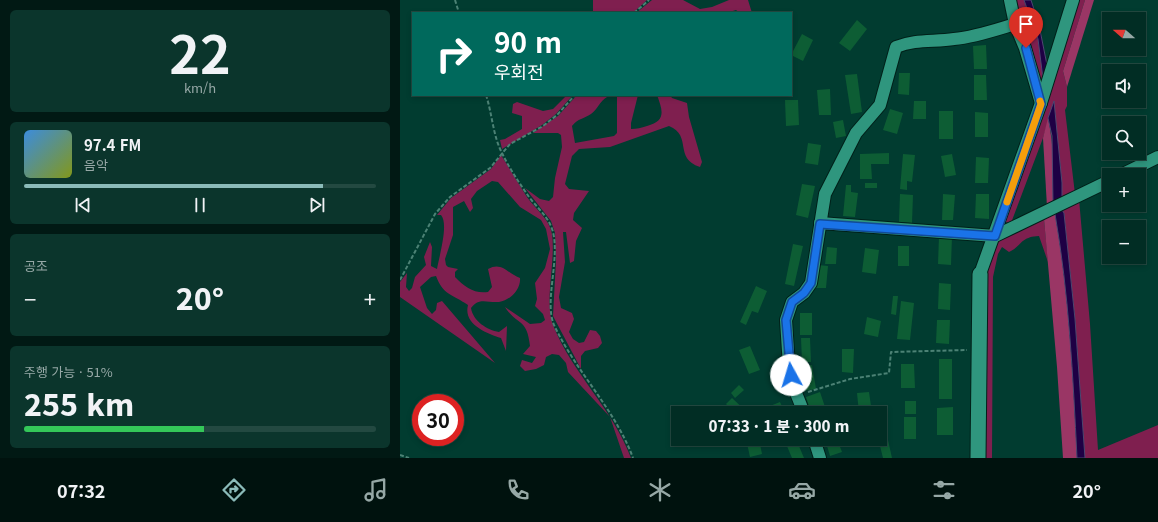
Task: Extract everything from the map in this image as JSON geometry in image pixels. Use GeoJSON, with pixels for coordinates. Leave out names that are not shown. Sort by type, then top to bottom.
{"type":"FeatureCollection","features":[{"type":"Feature","properties":{"kind":"street"},"geometry":{"type":"LineString","coordinates":[[1010,0],[1014,24],[1026,48],[1041,104]]}},
{"type":"Feature","properties":{"kind":"street"},"geometry":{"type":"LineString","coordinates":[[978,458],[980,274],[995,236],[1041,104],[1073,0]]}},
{"type":"Feature","properties":{"kind":"street"},"geometry":{"type":"LineString","coordinates":[[802,406],[792,383],[789,367],[786,320],[792,302],[804,293],[811,283],[825,194],[856,133],[880,105],[896,46],[909,41],[954,40],[1014,24]]}},
{"type":"Feature","properties":{"kind":"street"},"geometry":{"type":"LineString","coordinates":[[1135,168],[1158,157]]}},
{"type":"Feature","properties":{"kind":"street"},"geometry":{"type":"LineString","coordinates":[[820,224],[995,236],[1102,184]]}},
{"type":"Feature","properties":{"kind":"street"},"geometry":{"type":"LineString","coordinates":[[816,446],[820,458]]}},
{"type":"Feature","properties":{"kind":"path"},"geometry":{"type":"LineString","coordinates":[[455,0],[459,12]]}},
{"type":"Feature","properties":{"kind":"path"},"geometry":{"type":"LineString","coordinates":[[635,12],[649,0]]}},
{"type":"Feature","properties":{"kind":"path"},"geometry":{"type":"LineString","coordinates":[[486,96],[502,153],[529,197],[550,222],[554,246],[551,306],[551,317],[554,325],[580,370],[612,416],[633,458]]}},
{"type":"Feature","properties":{"kind":"path"},"geometry":{"type":"LineString","coordinates":[[400,280],[435,214],[442,205],[490,168],[510,144],[543,126],[557,115],[574,96]]}},
{"type":"Feature","properties":{"kind":"path"},"geometry":{"type":"LineString","coordinates":[[798,396],[850,379],[889,373],[891,352],[979,350]]}},
{"type":"Feature","properties":{"kind":"path"},"geometry":{"type":"LineString","coordinates":[[400,454],[409,458]]}},
{"type":"Feature","properties":{"kind":"shaded area"},"geometry":{"type":"Polygon","coordinates":[[[593,0],[647,0],[634,12],[593,12],[593,0]]]}},
{"type":"Feature","properties":{"kind":"shaded area"},"geometry":{"type":"Polygon","coordinates":[[[652,0],[683,0],[700,9],[712,7],[729,0],[748,0],[752,12],[739,12],[736,10],[729,12],[637,12],[652,0]]]}},
{"type":"Feature","properties":{"kind":"shaded area"},"geometry":{"type":"Polygon","coordinates":[[[1016,0],[1024,0],[1038,39],[1043,78],[1042,87],[1020,24],[1016,0]]]}},
{"type":"Feature","properties":{"kind":"shaded area"},"geometry":{"type":"Polygon","coordinates":[[[1024,0],[1031,0],[1039,25],[1047,65],[1043,79],[1038,39],[1024,0]]]}},
{"type":"Feature","properties":{"kind":"shaded area"},"geometry":{"type":"Polygon","coordinates":[[[1077,0],[1085,0],[1063,71],[1067,87],[1067,106],[1065,110],[1075,194],[1062,201],[1062,183],[1054,102],[1043,138],[1011,223],[1005,222],[1006,218],[1077,0]]]}},
{"type":"Feature","properties":{"kind":"shaded area"},"geometry":{"type":"Polygon","coordinates":[[[1085,0],[1094,0],[1067,87],[1063,71],[1085,0]]]}},
{"type":"Feature","properties":{"kind":"shaded area"},"geometry":{"type":"Polygon","coordinates":[[[566,96],[572,96],[556,114],[542,125],[502,149],[500,140],[505,139],[522,129],[522,116],[512,113],[513,104],[517,102],[543,111],[553,109],[566,96]]]}},
{"type":"Feature","properties":{"kind":"shaded area"},"geometry":{"type":"Polygon","coordinates":[[[576,96],[638,96],[631,123],[631,129],[653,124],[657,121],[661,115],[661,106],[657,96],[671,96],[672,98],[687,103],[689,117],[702,162],[700,167],[692,163],[687,158],[680,135],[676,130],[669,126],[610,147],[579,149],[572,156],[565,184],[569,189],[589,191],[574,213],[573,220],[582,228],[576,241],[574,261],[570,263],[566,232],[563,232],[565,262],[559,297],[561,308],[572,313],[574,319],[569,332],[573,339],[579,343],[584,342],[590,330],[596,331],[600,336],[602,343],[598,348],[585,351],[581,356],[581,369],[553,316],[556,260],[555,233],[551,221],[525,188],[540,199],[549,201],[553,197],[555,178],[562,147],[561,135],[558,133],[533,133],[558,116],[576,96]],[[607,97],[591,114],[574,123],[572,126],[575,143],[614,136],[617,133],[617,97],[607,97]]]}},
{"type":"Feature","properties":{"kind":"shaded area"},"geometry":{"type":"Polygon","coordinates":[[[1054,101],[1062,183],[1062,201],[1053,204],[1052,136],[1048,118],[1054,101]]]}},
{"type":"Feature","properties":{"kind":"shaded area"},"geometry":{"type":"Polygon","coordinates":[[[1048,118],[1053,161],[1053,204],[1047,207],[1043,138],[1048,118]]]}},
{"type":"Feature","properties":{"kind":"shaded area"},"geometry":{"type":"Polygon","coordinates":[[[501,155],[527,197],[548,223],[552,234],[553,245],[550,305],[553,325],[571,359],[609,416],[568,372],[566,363],[559,355],[552,354],[546,357],[544,365],[536,369],[525,371],[520,366],[522,360],[532,363],[536,357],[523,354],[530,346],[527,330],[509,313],[505,307],[530,324],[541,323],[545,320],[543,314],[535,306],[537,299],[535,283],[545,268],[550,249],[546,229],[541,220],[520,207],[498,182],[492,181],[477,191],[471,199],[473,208],[470,212],[464,201],[453,207],[453,235],[445,259],[448,267],[458,269],[455,272],[455,277],[466,287],[474,291],[488,292],[492,287],[488,269],[493,267],[501,267],[520,278],[517,290],[507,299],[499,302],[480,302],[471,308],[472,313],[485,327],[499,332],[507,326],[506,351],[501,338],[477,327],[469,317],[467,312],[468,305],[445,291],[436,276],[431,277],[420,287],[427,308],[432,314],[436,310],[437,303],[442,301],[495,363],[400,297],[400,282],[407,273],[406,287],[409,291],[412,288],[415,277],[426,265],[424,257],[430,242],[432,247],[431,266],[437,269],[443,241],[444,226],[441,215],[437,215],[451,198],[491,169],[501,155]]]}},
{"type":"Feature","properties":{"kind":"shaded area"},"geometry":{"type":"Polygon","coordinates":[[[1079,199],[1090,324],[1098,450],[1158,425],[1158,458],[1085,458],[1075,319],[1064,213],[1062,210],[1079,199]]]}},
{"type":"Feature","properties":{"kind":"shaded area"},"geometry":{"type":"Polygon","coordinates":[[[1062,210],[1064,213],[1075,319],[1085,458],[1077,458],[1067,305],[1055,214],[1062,210]]]}},
{"type":"Feature","properties":{"kind":"shaded area"},"geometry":{"type":"Polygon","coordinates":[[[1055,214],[1067,305],[1077,458],[1063,458],[1057,367],[1044,219],[1055,214]]]}},
{"type":"Feature","properties":{"kind":"shaded area"},"geometry":{"type":"Polygon","coordinates":[[[1044,219],[1048,262],[1039,236],[1028,238],[1009,252],[1002,247],[998,254],[993,277],[992,458],[984,458],[986,276],[996,243],[1001,238],[1044,219]]]}},
{"type":"Feature","properties":{"kind":"shaded area"},"geometry":{"type":"Polygon","coordinates":[[[610,418],[623,440],[631,458],[624,458],[610,418]]]}},
{"type":"Feature","properties":{"kind":"building"},"geometry":{"type":"Polygon","coordinates":[[[857,20],[867,29],[850,51],[839,43],[857,20]]]}},
{"type":"Feature","properties":{"kind":"building"},"geometry":{"type":"Polygon","coordinates":[[[802,34],[813,40],[803,61],[792,56],[802,34]]]}},
{"type":"Feature","properties":{"kind":"building"},"geometry":{"type":"Polygon","coordinates":[[[986,45],[987,69],[974,69],[973,46],[986,45]]]}},
{"type":"Feature","properties":{"kind":"building"},"geometry":{"type":"Polygon","coordinates":[[[899,73],[910,73],[909,95],[898,94],[899,73]]]}},
{"type":"Feature","properties":{"kind":"building"},"geometry":{"type":"Polygon","coordinates":[[[857,74],[862,112],[851,114],[845,75],[857,74]]]}},
{"type":"Feature","properties":{"kind":"building"},"geometry":{"type":"Polygon","coordinates":[[[974,75],[986,75],[987,100],[974,100],[974,75]]]}},
{"type":"Feature","properties":{"kind":"building"},"geometry":{"type":"Polygon","coordinates":[[[830,89],[831,115],[819,115],[817,90],[830,89]]]}},
{"type":"Feature","properties":{"kind":"building"},"geometry":{"type":"Polygon","coordinates":[[[785,100],[798,100],[799,125],[786,126],[785,100]]]}},
{"type":"Feature","properties":{"kind":"building"},"geometry":{"type":"Polygon","coordinates":[[[914,101],[926,101],[926,119],[913,119],[914,101]]]}},
{"type":"Feature","properties":{"kind":"building"},"geometry":{"type":"Polygon","coordinates":[[[890,109],[903,113],[897,134],[883,130],[890,109]]]}},
{"type":"Feature","properties":{"kind":"building"},"geometry":{"type":"Polygon","coordinates":[[[939,111],[953,111],[953,139],[939,139],[939,111]]]}},
{"type":"Feature","properties":{"kind":"building"},"geometry":{"type":"Polygon","coordinates":[[[975,112],[988,113],[988,137],[975,137],[975,112]]]}},
{"type":"Feature","properties":{"kind":"building"},"geometry":{"type":"Polygon","coordinates":[[[843,120],[846,136],[836,138],[833,122],[843,120]]]}},
{"type":"Feature","properties":{"kind":"building"},"geometry":{"type":"Polygon","coordinates":[[[808,143],[821,145],[818,165],[805,163],[808,143]]]}},
{"type":"Feature","properties":{"kind":"building"},"geometry":{"type":"Polygon","coordinates":[[[889,153],[889,164],[871,164],[872,179],[860,179],[860,154],[889,153]]]}},
{"type":"Feature","properties":{"kind":"building"},"geometry":{"type":"Polygon","coordinates":[[[903,154],[915,155],[912,182],[907,181],[907,190],[900,189],[903,154]]]}},
{"type":"Feature","properties":{"kind":"building"},"geometry":{"type":"Polygon","coordinates":[[[952,154],[956,175],[945,177],[941,156],[952,154]]]}},
{"type":"Feature","properties":{"kind":"building"},"geometry":{"type":"Polygon","coordinates":[[[976,157],[989,158],[988,183],[975,183],[976,157]]]}},
{"type":"Feature","properties":{"kind":"building"},"geometry":{"type":"Polygon","coordinates":[[[865,183],[877,183],[877,188],[865,188],[865,183]]]}},
{"type":"Feature","properties":{"kind":"building"},"geometry":{"type":"Polygon","coordinates":[[[802,184],[815,186],[808,218],[796,215],[802,184]]]}},
{"type":"Feature","properties":{"kind":"building"},"geometry":{"type":"Polygon","coordinates":[[[846,185],[851,185],[851,192],[858,193],[855,217],[843,216],[846,185]]]}},
{"type":"Feature","properties":{"kind":"building"},"geometry":{"type":"Polygon","coordinates":[[[900,194],[913,195],[912,223],[899,222],[900,194]]]}},
{"type":"Feature","properties":{"kind":"building"},"geometry":{"type":"Polygon","coordinates":[[[943,194],[955,195],[953,220],[942,220],[943,194]]]}},
{"type":"Feature","properties":{"kind":"building"},"geometry":{"type":"Polygon","coordinates":[[[976,194],[989,194],[989,219],[975,218],[976,194]]]}},
{"type":"Feature","properties":{"kind":"building"},"geometry":{"type":"Polygon","coordinates":[[[939,236],[952,236],[951,265],[938,264],[939,236]]]}},
{"type":"Feature","properties":{"kind":"building"},"geometry":{"type":"Polygon","coordinates":[[[793,244],[803,246],[794,286],[785,284],[793,244]]]}},
{"type":"Feature","properties":{"kind":"building"},"geometry":{"type":"Polygon","coordinates":[[[898,246],[909,246],[909,266],[898,266],[898,246]]]}},
{"type":"Feature","properties":{"kind":"building"},"geometry":{"type":"Polygon","coordinates":[[[827,247],[837,248],[836,264],[825,264],[827,247]]]}},
{"type":"Feature","properties":{"kind":"building"},"geometry":{"type":"Polygon","coordinates":[[[865,248],[879,250],[876,274],[862,272],[865,248]]]}},
{"type":"Feature","properties":{"kind":"building"},"geometry":{"type":"Polygon","coordinates":[[[818,265],[828,266],[826,288],[816,288],[818,265]]]}},
{"type":"Feature","properties":{"kind":"building"},"geometry":{"type":"Polygon","coordinates":[[[939,283],[951,284],[950,310],[938,309],[939,283]]]}},
{"type":"Feature","properties":{"kind":"building"},"geometry":{"type":"Polygon","coordinates":[[[756,286],[767,291],[758,313],[752,311],[746,325],[740,322],[756,286]]]}},
{"type":"Feature","properties":{"kind":"building"},"geometry":{"type":"Polygon","coordinates":[[[893,296],[898,296],[896,315],[891,314],[893,296]]]}},
{"type":"Feature","properties":{"kind":"building"},"geometry":{"type":"Polygon","coordinates":[[[901,301],[914,303],[910,340],[897,339],[901,301]]]}},
{"type":"Feature","properties":{"kind":"building"},"geometry":{"type":"Polygon","coordinates":[[[800,313],[812,313],[812,335],[800,335],[800,313]]]}},
{"type":"Feature","properties":{"kind":"building"},"geometry":{"type":"Polygon","coordinates":[[[867,317],[881,321],[878,337],[864,334],[867,317]]]}},
{"type":"Feature","properties":{"kind":"building"},"geometry":{"type":"Polygon","coordinates":[[[937,320],[950,320],[949,344],[936,343],[937,320]]]}},
{"type":"Feature","properties":{"kind":"building"},"geometry":{"type":"Polygon","coordinates":[[[801,338],[810,338],[811,362],[802,362],[801,338]]]}},
{"type":"Feature","properties":{"kind":"building"},"geometry":{"type":"Polygon","coordinates":[[[750,346],[760,370],[749,374],[739,350],[750,346]]]}},
{"type":"Feature","properties":{"kind":"building"},"geometry":{"type":"Polygon","coordinates":[[[842,349],[854,349],[853,373],[842,372],[842,349]]]}},
{"type":"Feature","properties":{"kind":"building"},"geometry":{"type":"Polygon","coordinates":[[[939,359],[952,359],[952,399],[939,399],[939,359]]]}},
{"type":"Feature","properties":{"kind":"building"},"geometry":{"type":"Polygon","coordinates":[[[901,364],[914,364],[915,388],[901,388],[901,364]]]}},
{"type":"Feature","properties":{"kind":"building"},"geometry":{"type":"Polygon","coordinates":[[[812,365],[816,389],[802,391],[798,368],[812,365]]]}},
{"type":"Feature","properties":{"kind":"building"},"geometry":{"type":"Polygon","coordinates":[[[739,385],[744,390],[735,398],[731,393],[739,385]]]}},
{"type":"Feature","properties":{"kind":"building"},"geometry":{"type":"Polygon","coordinates":[[[820,392],[825,406],[809,406],[806,397],[820,392]]]}},
{"type":"Feature","properties":{"kind":"building"},"geometry":{"type":"Polygon","coordinates":[[[869,392],[871,406],[858,406],[857,393],[869,392]]]}},
{"type":"Feature","properties":{"kind":"building"},"geometry":{"type":"Polygon","coordinates":[[[732,398],[741,406],[728,406],[726,404],[732,398]]]}},
{"type":"Feature","properties":{"kind":"building"},"geometry":{"type":"Polygon","coordinates":[[[905,401],[916,401],[916,414],[905,414],[905,401]]]}},
{"type":"Feature","properties":{"kind":"building"},"geometry":{"type":"Polygon","coordinates":[[[780,402],[782,406],[770,406],[780,402]]]}},
{"type":"Feature","properties":{"kind":"building"},"geometry":{"type":"Polygon","coordinates":[[[953,407],[953,435],[937,435],[937,408],[953,407]]]}},
{"type":"Feature","properties":{"kind":"building"},"geometry":{"type":"Polygon","coordinates":[[[904,417],[916,417],[916,439],[904,439],[904,417]]]}},
{"type":"Feature","properties":{"kind":"building"},"geometry":{"type":"Polygon","coordinates":[[[887,440],[892,458],[883,458],[880,446],[887,446],[887,440]]]}},
{"type":"Feature","properties":{"kind":"building"},"geometry":{"type":"Polygon","coordinates":[[[748,446],[760,446],[762,454],[750,457],[748,446]]]}},
{"type":"Feature","properties":{"kind":"building"},"geometry":{"type":"Polygon","coordinates":[[[787,446],[799,446],[804,458],[792,458],[787,446]]]}},
{"type":"Feature","properties":{"kind":"building"},"geometry":{"type":"Polygon","coordinates":[[[827,446],[840,446],[842,452],[830,456],[827,446]]]}},
{"type":"Feature","properties":{"kind":"slow traffic"},"geometry":{"type":"LineString","coordinates":[[1007,202],[1041,104],[1040,101]]}},
{"type":"Feature","properties":{"kind":"route"},"geometry":{"type":"LineString","coordinates":[[791,375],[789,367],[786,320],[788,310],[792,302],[804,293],[811,283],[820,224],[907,228],[995,236],[1041,104],[1026,48]]}}]}
